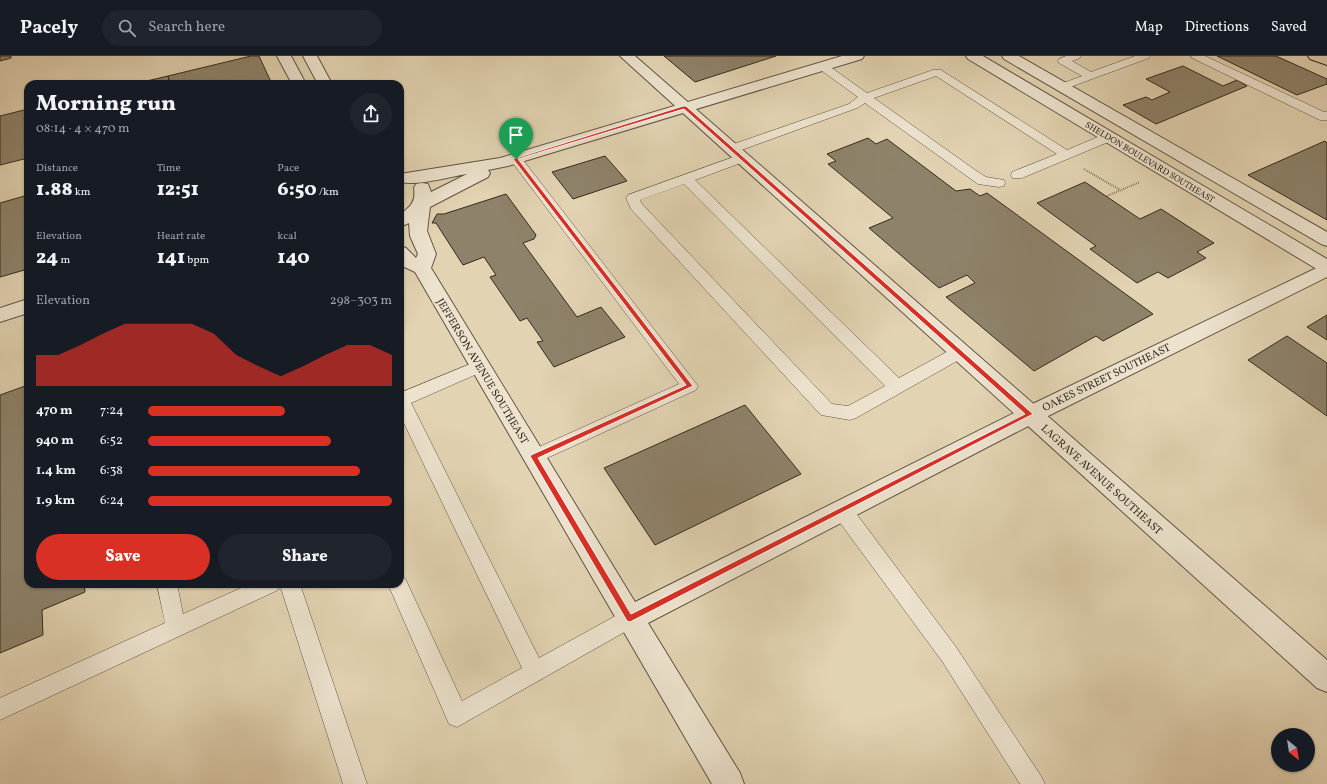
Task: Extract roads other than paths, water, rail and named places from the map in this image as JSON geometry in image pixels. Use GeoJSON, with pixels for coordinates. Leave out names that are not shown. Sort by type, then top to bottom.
{"type":"FeatureCollection","features":[{"type":"Feature","properties":{"kind":"main road"},"geometry":{"type":"LineString","coordinates":[[1316,56],[1327,61]]}},
{"type":"Feature","properties":{"kind":"street"},"geometry":{"type":"LineString","coordinates":[[284,56],[297,80]]}},
{"type":"Feature","properties":{"kind":"street"},"geometry":{"type":"LineString","coordinates":[[310,56],[323,80]]}},
{"type":"Feature","properties":{"kind":"street","name":"LAGRAVE AVENUE SOUTHEAST"},"geometry":{"type":"LineString","coordinates":[[627,56],[1327,678]]}},
{"type":"Feature","properties":{"kind":"street"},"geometry":{"type":"LineString","coordinates":[[404,177],[433,175],[509,161],[857,56]]}},
{"type":"Feature","properties":{"kind":"street","name":"SHELDON BOULEVARD SOUTHEAST"},"geometry":{"type":"LineString","coordinates":[[973,56],[1327,268]]}},
{"type":"Feature","properties":{"kind":"street","name":"SHELDON BOULEVARD SOUTHEAST"},"geometry":{"type":"LineString","coordinates":[[1009,56],[1327,240]]}},
{"type":"Feature","properties":{"kind":"street"},"geometry":{"type":"LineString","coordinates":[[404,219],[412,215],[422,205],[509,161]]}},
{"type":"Feature","properties":{"kind":"street"},"geometry":{"type":"LineString","coordinates":[[404,178],[412,180],[423,189],[424,195],[417,222],[417,232],[427,254],[422,268]]}},
{"type":"Feature","properties":{"kind":"street","name":"JEFFERSON AVENUE SOUTHEAST"},"geometry":{"type":"LineString","coordinates":[[404,257],[407,261],[422,268],[729,784]]}},
{"type":"Feature","properties":{"kind":"street","name":"OAKES STREET SOUTHEAST"},"geometry":{"type":"LineString","coordinates":[[630,618],[1030,414],[1327,268]]}},
{"type":"Feature","properties":{"kind":"street"},"geometry":{"type":"LineString","coordinates":[[0,314],[24,307]]}},
{"type":"Feature","properties":{"kind":"lane"},"geometry":{"type":"LineString","coordinates":[[1076,56],[1063,61],[1090,76]]}},
{"type":"Feature","properties":{"kind":"lane"},"geometry":{"type":"LineString","coordinates":[[1062,87],[1145,56]]}},
{"type":"Feature","properties":{"kind":"lane"},"geometry":{"type":"LineString","coordinates":[[1196,56],[1324,117],[1327,115]]}},
{"type":"Feature","properties":{"kind":"lane"},"geometry":{"type":"LineString","coordinates":[[822,66],[970,173],[983,181],[999,183]]}},
{"type":"Feature","properties":{"kind":"lane"},"geometry":{"type":"LineString","coordinates":[[960,352],[896,386],[850,413],[827,410],[636,206],[633,198],[686,180],[737,154],[853,106],[865,98],[937,72],[1064,156]]}},
{"type":"Feature","properties":{"kind":"lane"},"geometry":{"type":"LineString","coordinates":[[1017,175],[1109,137]]}},
{"type":"Feature","properties":{"kind":"lane"},"geometry":{"type":"LineString","coordinates":[[509,161],[690,386],[534,456]]}},
{"type":"Feature","properties":{"kind":"lane"},"geometry":{"type":"LineString","coordinates":[[686,180],[896,386]]}},
{"type":"Feature","properties":{"kind":"lane"},"geometry":{"type":"LineString","coordinates":[[404,398],[480,366]]}},
{"type":"Feature","properties":{"kind":"lane"},"geometry":{"type":"LineString","coordinates":[[404,408],[535,672]]}},
{"type":"Feature","properties":{"kind":"lane"},"geometry":{"type":"LineString","coordinates":[[842,510],[949,654],[1033,784]]}},
{"type":"Feature","properties":{"kind":"lane"},"geometry":{"type":"LineString","coordinates":[[169,588],[176,628]]}},
{"type":"Feature","properties":{"kind":"lane"},"geometry":{"type":"LineString","coordinates":[[0,709],[262,588]]}},
{"type":"Feature","properties":{"kind":"lane"},"geometry":{"type":"LineString","coordinates":[[291,588],[355,784]]}},
{"type":"Feature","properties":{"kind":"lane"},"geometry":{"type":"LineString","coordinates":[[400,588],[457,716],[630,618]]}}]}
